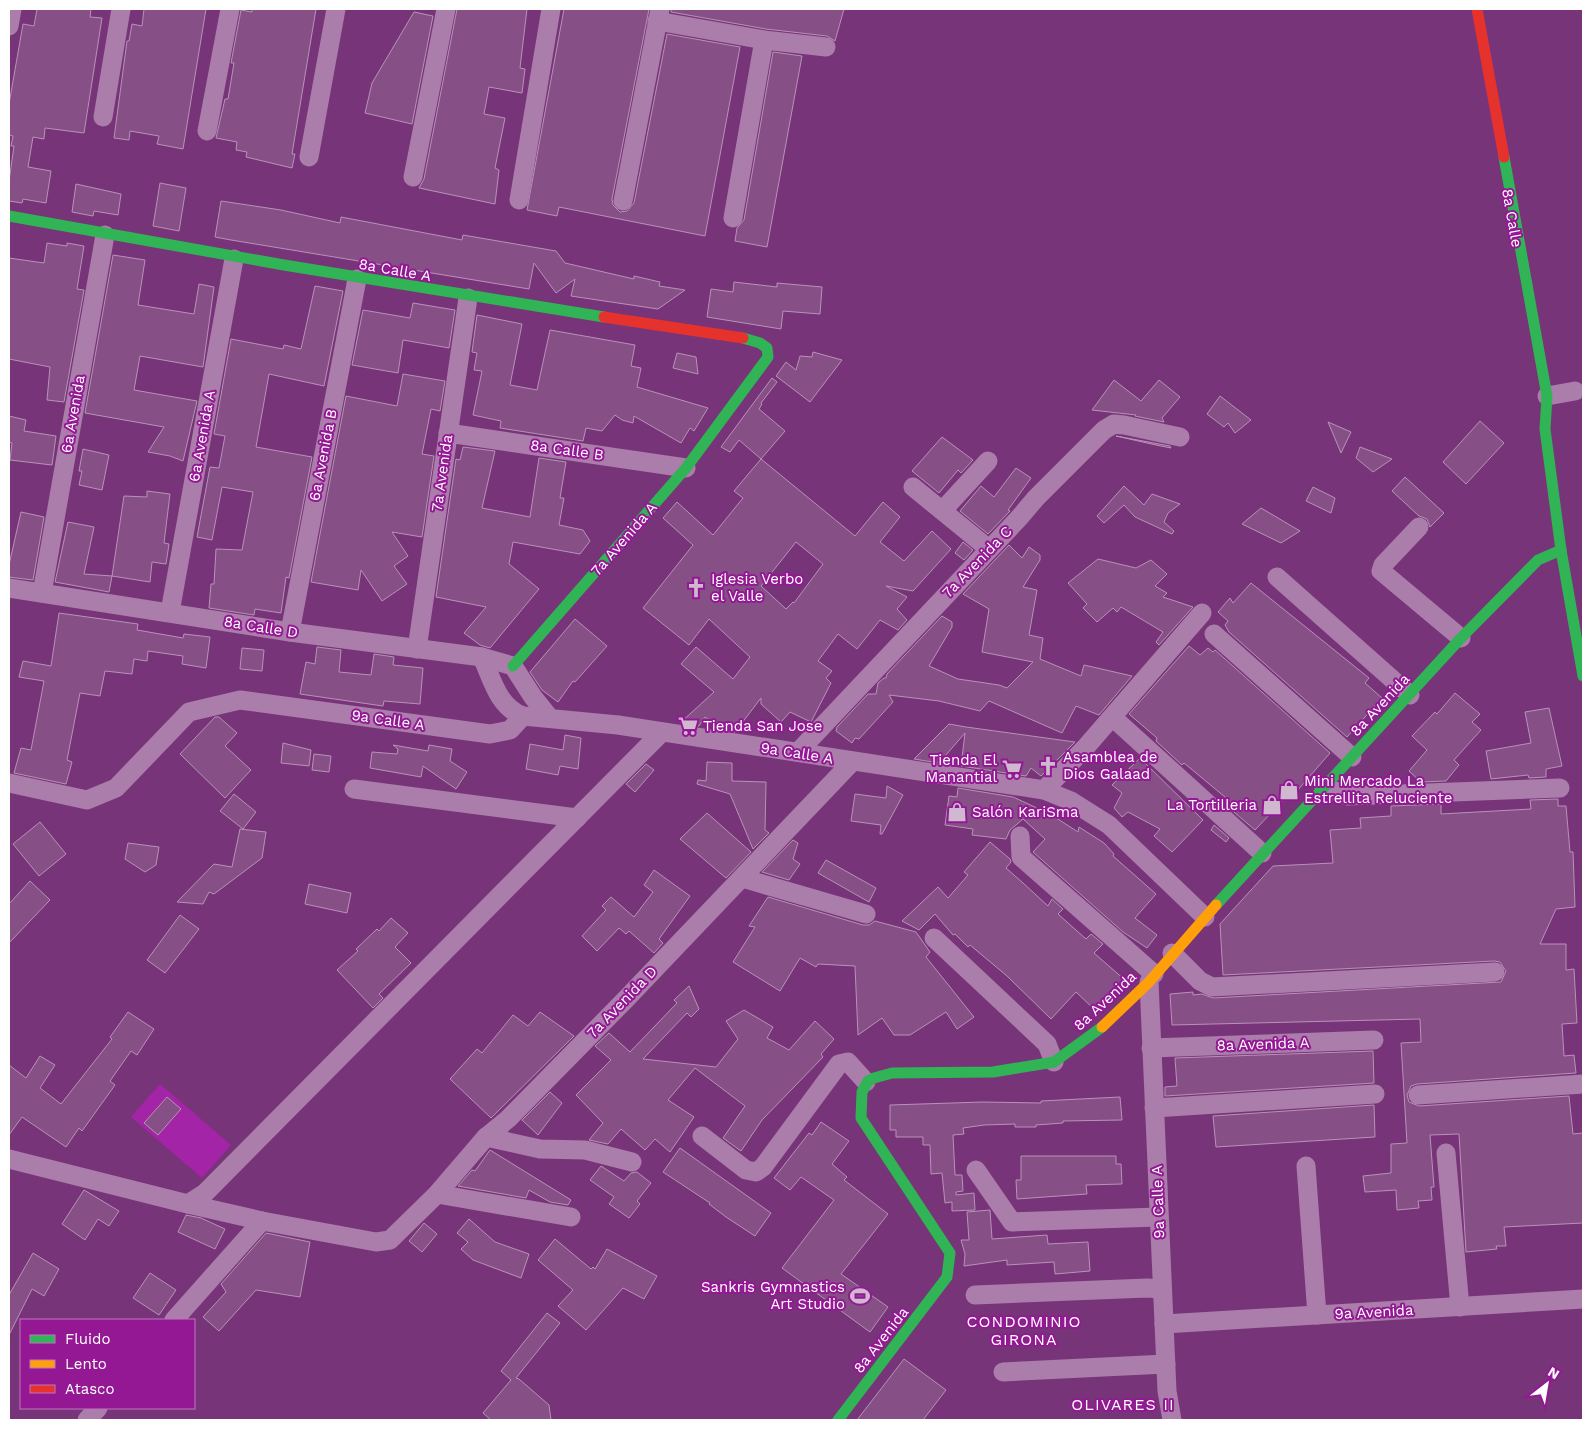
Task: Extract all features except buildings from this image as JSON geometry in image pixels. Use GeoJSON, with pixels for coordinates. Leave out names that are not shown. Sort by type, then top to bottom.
{"type":"FeatureCollection","features":[{"type":"Feature","properties":{"kind":"street"},"geometry":{"type":"LineString","coordinates":[[9,26],[12,9]]}},
{"type":"Feature","properties":{"kind":"street"},"geometry":{"type":"LineString","coordinates":[[102,117],[121,9]]}},
{"type":"Feature","properties":{"kind":"street"},"geometry":{"type":"LineString","coordinates":[[207,131],[230,9]]}},
{"type":"Feature","properties":{"kind":"street"},"geometry":{"type":"LineString","coordinates":[[309,156],[336,9]]}},
{"type":"Feature","properties":{"kind":"street"},"geometry":{"type":"LineString","coordinates":[[413,177],[446,9]]}},
{"type":"Feature","properties":{"kind":"street"},"geometry":{"type":"LineString","coordinates":[[519,200],[551,9]]}},
{"type":"Feature","properties":{"kind":"street","name":"8a Calle"},"geometry":{"type":"LineString","coordinates":[[1477,9],[1545,429],[1561,550],[1583,676]]}},
{"type":"Feature","properties":{"kind":"street"},"geometry":{"type":"LineString","coordinates":[[623,201],[658,15],[764,40],[826,47]]}},
{"type":"Feature","properties":{"kind":"street"},"geometry":{"type":"LineString","coordinates":[[733,218],[764,40]]}},
{"type":"Feature","properties":{"kind":"street","name":"8a Calle A"},"geometry":{"type":"LineString","coordinates":[[9,216],[234,259],[468,298],[744,338],[760,343],[767,348],[768,357]]}},
{"type":"Feature","properties":{"kind":"street","name":"6a Avenida"},"geometry":{"type":"LineString","coordinates":[[42,593],[105,234]]}},
{"type":"Feature","properties":{"kind":"street","name":"6a Avenida A"},"geometry":{"type":"LineString","coordinates":[[170,612],[234,259]]}},
{"type":"Feature","properties":{"kind":"street","name":"6a Avenida B"},"geometry":{"type":"LineString","coordinates":[[290,632],[357,279]]}},
{"type":"Feature","properties":{"kind":"street","name":"7a Avenida"},"geometry":{"type":"LineString","coordinates":[[417,648],[468,298]]}},
{"type":"Feature","properties":{"kind":"street","name":"7a Avenida A"},"geometry":{"type":"LineString","coordinates":[[513,666],[686,468],[768,357]]}},
{"type":"Feature","properties":{"kind":"street"},"geometry":{"type":"LineString","coordinates":[[1540,402],[1580,390]]}},
{"type":"Feature","properties":{"kind":"street","name":"8a Calle"},"geometry":{"type":"LineString","coordinates":[[1540,402],[1545,429]]}},
{"type":"Feature","properties":{"kind":"street","name":"7a Avenida C"},"geometry":{"type":"LineString","coordinates":[[798,752],[1036,498],[1104,430],[1114,424],[1180,437]]}},
{"type":"Feature","properties":{"kind":"street","name":"8a Calle B"},"geometry":{"type":"LineString","coordinates":[[448,433],[686,468]]}},
{"type":"Feature","properties":{"kind":"street"},"geometry":{"type":"LineString","coordinates":[[943,510],[988,461]]}},
{"type":"Feature","properties":{"kind":"street"},"geometry":{"type":"LineString","coordinates":[[913,487],[989,549]]}},
{"type":"Feature","properties":{"kind":"street"},"geometry":{"type":"LineString","coordinates":[[1419,527],[1383,565],[1381,571],[1461,638]]}},
{"type":"Feature","properties":{"kind":"street","name":"8a Avenida"},"geometry":{"type":"LineString","coordinates":[[838,1420],[947,1277],[950,1253],[860,1118],[860,1095],[866,1082],[876,1075],[892,1073],[993,1072],[1054,1062],[1095,1034],[1151,978],[1262,853],[1461,638],[1538,560],[1561,550]]}},
{"type":"Feature","properties":{"kind":"street"},"geometry":{"type":"LineString","coordinates":[[1277,577],[1410,695]]}},
{"type":"Feature","properties":{"kind":"street","name":"8a Calle D"},"geometry":{"type":"LineString","coordinates":[[9,588],[290,632],[482,657],[513,666]]}},
{"type":"Feature","properties":{"kind":"street"},"geometry":{"type":"LineString","coordinates":[[1044,790],[1085,748],[1202,613]]}},
{"type":"Feature","properties":{"kind":"street"},"geometry":{"type":"LineString","coordinates":[[1214,634],[1352,757]]}},
{"type":"Feature","properties":{"kind":"street"},"geometry":{"type":"LineString","coordinates":[[482,657],[504,704],[514,713],[522,716]]}},
{"type":"Feature","properties":{"kind":"street"},"geometry":{"type":"LineString","coordinates":[[513,666],[533,697],[550,717]]}},
{"type":"Feature","properties":{"kind":"street","name":"9a Calle A"},"geometry":{"type":"LineString","coordinates":[[9,783],[87,800],[116,788],[189,712],[240,700],[490,734],[510,730],[522,716],[550,717],[798,752],[852,762],[1044,790],[1071,801],[1109,825],[1205,917]]}},
{"type":"Feature","properties":{"kind":"street"},"geometry":{"type":"LineString","coordinates":[[1120,724],[1262,853]]}},
{"type":"Feature","properties":{"kind":"street"},"geometry":{"type":"LineString","coordinates":[[188,1204],[205,1193],[662,732]]}},
{"type":"Feature","properties":{"kind":"street","name":"7a Avenida D"},"geometry":{"type":"LineString","coordinates":[[262,1221],[376,1242],[390,1240],[437,1194],[486,1137],[508,1119],[613,1013],[852,762]]}},
{"type":"Feature","properties":{"kind":"street"},"geometry":{"type":"LineString","coordinates":[[1324,787],[1348,796],[1560,788]]}},
{"type":"Feature","properties":{"kind":"street"},"geometry":{"type":"LineString","coordinates":[[354,788],[577,818]]}},
{"type":"Feature","properties":{"kind":"street"},"geometry":{"type":"LineString","coordinates":[[1020,836],[1021,857],[1151,978]]}},
{"type":"Feature","properties":{"kind":"street"},"geometry":{"type":"LineString","coordinates":[[742,878],[866,914]]}},
{"type":"Feature","properties":{"kind":"street"},"geometry":{"type":"LineString","coordinates":[[934,938],[1047,1044],[1054,1062]]}},
{"type":"Feature","properties":{"kind":"street"},"geometry":{"type":"LineString","coordinates":[[1172,953],[1200,981],[1212,987],[1495,972]]}},
{"type":"Feature","properties":{"kind":"street","name":"9a Calle A"},"geometry":{"type":"LineString","coordinates":[[1151,978],[1151,1048],[1166,1364],[1166,1418]]}},
{"type":"Feature","properties":{"kind":"street","name":"8a Avenida A"},"geometry":{"type":"LineString","coordinates":[[1151,1048],[1374,1040]]}},
{"type":"Feature","properties":{"kind":"street"},"geometry":{"type":"LineString","coordinates":[[702,1136],[746,1170],[756,1172],[763,1168],[839,1064],[848,1062],[866,1082]]}},
{"type":"Feature","properties":{"kind":"street"},"geometry":{"type":"LineString","coordinates":[[1418,1095],[1583,1084]]}},
{"type":"Feature","properties":{"kind":"street"},"geometry":{"type":"LineString","coordinates":[[1154,1108],[1375,1094]]}},
{"type":"Feature","properties":{"kind":"street"},"geometry":{"type":"LineString","coordinates":[[486,1137],[540,1149],[585,1150],[632,1162]]}},
{"type":"Feature","properties":{"kind":"street"},"geometry":{"type":"LineString","coordinates":[[1446,1153],[1460,1307]]}},
{"type":"Feature","properties":{"kind":"street"},"geometry":{"type":"LineString","coordinates":[[9,1159],[262,1221],[175,1319]]}},
{"type":"Feature","properties":{"kind":"street"},"geometry":{"type":"LineString","coordinates":[[1306,1166],[1317,1315]]}},
{"type":"Feature","properties":{"kind":"street"},"geometry":{"type":"LineString","coordinates":[[976,1170],[1012,1222],[1158,1217]]}},
{"type":"Feature","properties":{"kind":"street"},"geometry":{"type":"LineString","coordinates":[[437,1194],[571,1218]]}},
{"type":"Feature","properties":{"kind":"street"},"geometry":{"type":"LineString","coordinates":[[975,1295],[1162,1289]]}},
{"type":"Feature","properties":{"kind":"street","name":"9a Avenida"},"geometry":{"type":"LineString","coordinates":[[1164,1324],[1583,1299]]}},
{"type":"Feature","properties":{"kind":"street"},"geometry":{"type":"LineString","coordinates":[[1003,1372],[1166,1364]]}},
{"type":"Feature","properties":{"kind":"street"},"geometry":{"type":"LineString","coordinates":[[87,1420],[97,1409]]}},
{"type":"Feature","properties":{"kind":"shaded area"},"geometry":{"type":"Polygon","coordinates":[[[160,1084],[231,1145],[202,1178],[131,1117],[160,1084]]]}},
{"type":"Feature","properties":{"kind":"traffic: fast"},"geometry":{"type":"LineString","coordinates":[[1504,157],[1547,396],[1545,429],[1561,550],[1583,676]]}},
{"type":"Feature","properties":{"kind":"traffic: fast"},"geometry":{"type":"LineString","coordinates":[[9,216],[284,265],[604,317]]}},
{"type":"Feature","properties":{"kind":"traffic: fast"},"geometry":{"type":"LineString","coordinates":[[513,666],[686,468],[768,357],[767,348],[760,343],[743,338]]}},
{"type":"Feature","properties":{"kind":"traffic: fast"},"geometry":{"type":"LineString","coordinates":[[1216,905],[1461,638],[1538,560],[1561,550]]}},
{"type":"Feature","properties":{"kind":"traffic: fast"},"geometry":{"type":"LineString","coordinates":[[838,1420],[947,1277],[950,1253],[861,1118],[862,1092],[868,1081],[892,1073],[993,1072],[1054,1062],[1102,1027]]}},
{"type":"Feature","properties":{"kind":"traffic: slow"},"geometry":{"type":"LineString","coordinates":[[1102,1027],[1149,982],[1216,905]]}},
{"type":"Feature","properties":{"kind":"traffic: jam"},"geometry":{"type":"LineString","coordinates":[[1477,9],[1504,157]]}},
{"type":"Feature","properties":{"kind":"traffic: jam"},"geometry":{"type":"LineString","coordinates":[[604,317],[743,338]]}},
{"type":"Feature","properties":{"kind":"place","name":"Iglesia Verbo el Valle"},"geometry":{"type":"Point","coordinates":[696,588]}},
{"type":"Feature","properties":{"kind":"place","name":"Tienda San Jose"},"geometry":{"type":"Point","coordinates":[688,726]}},
{"type":"Feature","properties":{"kind":"place","name":"Asamblea de Dios Galaad"},"geometry":{"type":"Point","coordinates":[1048,766]}},
{"type":"Feature","properties":{"kind":"place","name":"Tienda El Manantial"},"geometry":{"type":"Point","coordinates":[1012,769]}},
{"type":"Feature","properties":{"kind":"place","name":"Mini Mercado La Estrellita Reluciente"},"geometry":{"type":"Point","coordinates":[1289,790]}},
{"type":"Feature","properties":{"kind":"place","name":"La Tortilleria"},"geometry":{"type":"Point","coordinates":[1272,805]}},
{"type":"Feature","properties":{"kind":"place","name":"Salón KariSma"},"geometry":{"type":"Point","coordinates":[957,812]}},
{"type":"Feature","properties":{"kind":"place","name":"Sankris Gymnastics Art Studio"},"geometry":{"type":"Point","coordinates":[860,1296]}},
{"type":"Feature","properties":{"kind":"district","name":"CONDOMINIO GIRONA"},"geometry":{"type":"Point","coordinates":[1024,1330]}},
{"type":"Feature","properties":{"kind":"district","name":"OLIVARES II"},"geometry":{"type":"Point","coordinates":[1123,1404]}}]}
